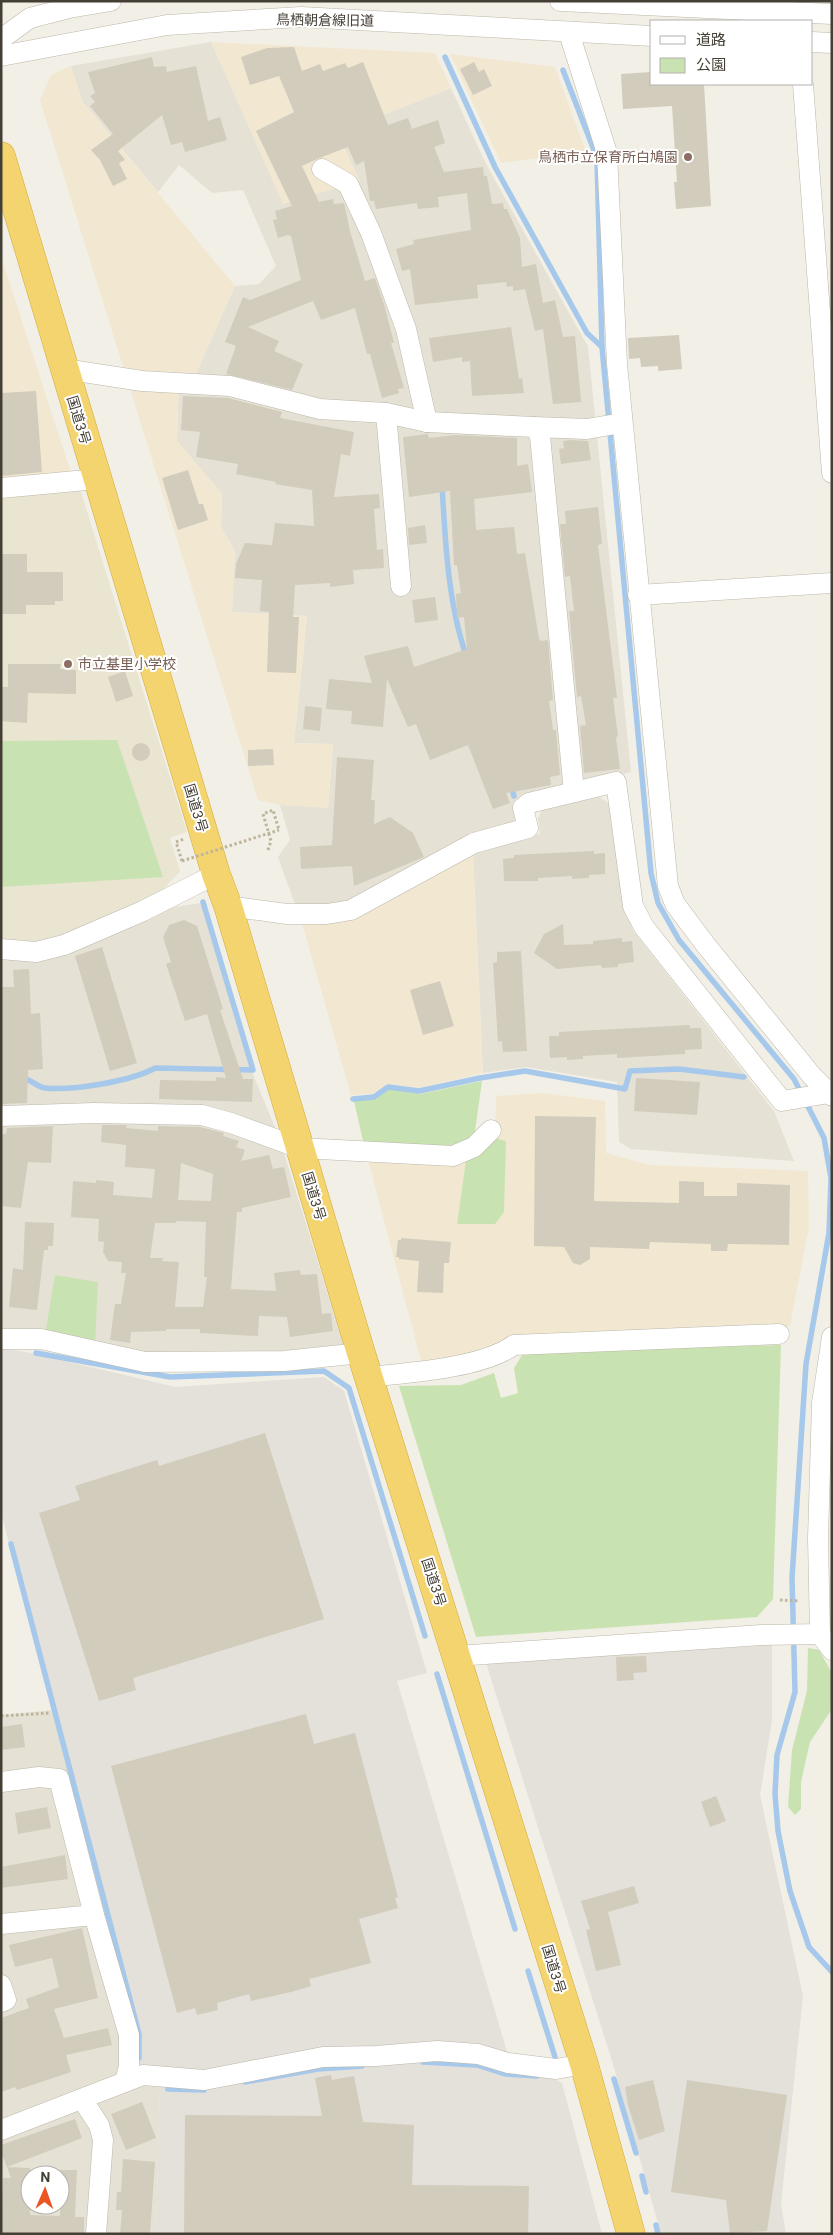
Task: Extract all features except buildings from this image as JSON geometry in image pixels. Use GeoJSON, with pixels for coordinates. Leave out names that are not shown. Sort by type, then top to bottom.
{"type":"FeatureCollection","features":[{"type":"Feature","properties":{"kind":"highway","name":"国道3号"},"geometry":{"type":"LineString","coordinates":[[1,156],[365,1365],[584,2064],[631,2234]]}},
{"type":"Feature","properties":{"kind":"street"},"geometry":{"type":"LineString","coordinates":[[1,39],[30,18],[69,8],[111,1]]}},
{"type":"Feature","properties":{"kind":"street"},"geometry":{"type":"LineString","coordinates":[[560,1],[832,14]]}},
{"type":"Feature","properties":{"kind":"street","name":"鳥栖朝倉線旧道"},"geometry":{"type":"LineString","coordinates":[[1,56],[166,25],[300,17],[650,36]]}},
{"type":"Feature","properties":{"kind":"street"},"geometry":{"type":"LineString","coordinates":[[569,33],[607,153],[617,364],[638,595],[659,772],[664,856],[668,886],[675,904],[788,1047],[830,1095]]}},
{"type":"Feature","properties":{"kind":"street"},"geometry":{"type":"LineString","coordinates":[[813,42],[832,43]]}},
{"type":"Feature","properties":{"kind":"street"},"geometry":{"type":"LineString","coordinates":[[803,85],[832,473]]}},
{"type":"Feature","properties":{"kind":"street"},"geometry":{"type":"LineString","coordinates":[[322,169],[348,184],[372,233],[406,329],[427,422]]}},
{"type":"Feature","properties":{"kind":"street"},"geometry":{"type":"LineString","coordinates":[[64,369],[142,381],[230,386],[320,409],[386,413],[427,422],[587,429],[622,423]]}},
{"type":"Feature","properties":{"kind":"street"},"geometry":{"type":"LineString","coordinates":[[386,413],[401,586]]}},
{"type":"Feature","properties":{"kind":"street"},"geometry":{"type":"LineString","coordinates":[[534,427],[540,436],[574,792]]}},
{"type":"Feature","properties":{"kind":"street"},"geometry":{"type":"LineString","coordinates":[[1,488],[97,479]]}},
{"type":"Feature","properties":{"kind":"street"},"geometry":{"type":"LineString","coordinates":[[638,595],[832,583]]}},
{"type":"Feature","properties":{"kind":"street"},"geometry":{"type":"LineString","coordinates":[[228,906],[287,914],[327,914],[351,910],[474,843],[528,828],[523,808],[530,803],[616,782],[633,906],[644,927],[782,1101],[830,1095]]}},
{"type":"Feature","properties":{"kind":"street"},"geometry":{"type":"LineString","coordinates":[[1,949],[36,952],[64,944],[143,911],[216,874]]}},
{"type":"Feature","properties":{"kind":"street"},"geometry":{"type":"LineString","coordinates":[[1,1116],[94,1114],[202,1115],[232,1123],[300,1148],[453,1156],[474,1146],[491,1130]]}},
{"type":"Feature","properties":{"kind":"street"},"geometry":{"type":"LineString","coordinates":[[1,1339],[40,1339],[145,1362],[284,1361],[434,1370],[502,1354],[514,1346],[779,1334]]}},
{"type":"Feature","properties":{"kind":"street"},"geometry":{"type":"LineString","coordinates":[[457,1656],[773,1635],[826,1642],[818,1538],[819,1473],[822,1403],[832,1337]]}},
{"type":"Feature","properties":{"kind":"street"},"geometry":{"type":"LineString","coordinates":[[1,1782],[39,1777],[59,1779],[94,1916],[129,2036],[129,2066],[125,2082]]}},
{"type":"Feature","properties":{"kind":"street"},"geometry":{"type":"LineString","coordinates":[[1,1924],[94,1916]]}},
{"type":"Feature","properties":{"kind":"street"},"geometry":{"type":"LineString","coordinates":[[1,1985],[6,2000],[1,2002]]}},
{"type":"Feature","properties":{"kind":"street"},"geometry":{"type":"LineString","coordinates":[[1,2130],[143,2075],[204,2080],[323,2057],[376,2056],[437,2051],[478,2054],[508,2063],[556,2069],[584,2064]]}},
{"type":"Feature","properties":{"kind":"street"},"geometry":{"type":"LineString","coordinates":[[82,2099],[99,2126],[103,2140],[96,2234]]}},
{"type":"Feature","properties":{"kind":"path"},"geometry":{"type":"LineString","coordinates":[[182,861],[279,830],[273,810],[263,814],[271,842],[268,850]]}},
{"type":"Feature","properties":{"kind":"path"},"geometry":{"type":"LineString","coordinates":[[1,1716],[49,1713]]}},
{"type":"Feature","properties":{"kind":"shaded area"},"geometry":{"type":"Polygon","coordinates":[[[211,42],[284,204],[338,133],[451,88],[485,162],[588,347],[631,772],[518,800],[521,824],[356,900],[329,906],[296,907],[278,857],[290,840],[280,805],[328,807],[333,744],[294,743],[307,616],[232,612],[235,551],[221,527],[222,494],[177,441],[179,381],[194,378],[235,286],[259,284],[276,266],[243,190],[212,193],[179,165],[158,192],[82,101],[71,66],[211,42]]]}},
{"type":"Feature","properties":{"kind":"shaded area"},"geometry":{"type":"Polygon","coordinates":[[[211,42],[435,53],[451,88],[338,133],[360,181],[283,204],[211,42]]]}},
{"type":"Feature","properties":{"kind":"shaded area"},"geometry":{"type":"Polygon","coordinates":[[[450,54],[555,67],[586,152],[501,163],[450,54]]]}},
{"type":"Feature","properties":{"kind":"shaded area"},"geometry":{"type":"Polygon","coordinates":[[[71,66],[82,101],[235,286],[194,378],[179,381],[177,441],[222,494],[221,527],[235,551],[232,612],[307,616],[294,743],[333,744],[328,808],[280,805],[258,800],[40,100],[51,75],[71,66]]]}},
{"type":"Feature","properties":{"kind":"shaded area"},"geometry":{"type":"Polygon","coordinates":[[[1,256],[71,473],[1,481],[1,256]]]}},
{"type":"Feature","properties":{"kind":"shaded area","name":"市立基里小学校"},"geometry":{"type":"Polygon","coordinates":[[[80,489],[187,832],[170,838],[180,871],[161,892],[54,937],[36,942],[18,942],[1,938],[1,496],[80,489]]]}},
{"type":"Feature","properties":{"kind":"shaded area"},"geometry":{"type":"Polygon","coordinates":[[[599,797],[610,804],[623,906],[634,932],[774,1111],[794,1161],[631,1149],[619,1142],[617,1082],[526,1067],[483,1073],[473,853],[540,834],[538,819],[542,809],[599,797]]]}},
{"type":"Feature","properties":{"kind":"shaded area"},"geometry":{"type":"Polygon","coordinates":[[[473,853],[483,1073],[419,1088],[387,1084],[372,1094],[351,1095],[302,923],[473,853]]]}},
{"type":"Feature","properties":{"kind":"shaded area"},"geometry":{"type":"Polygon","coordinates":[[[161,892],[169,908],[201,903],[250,1067],[279,1137],[344,1346],[323,1353],[141,1357],[1,1331],[1,938],[5,939],[161,892]]]}},
{"type":"Feature","properties":{"kind":"shaded area"},"geometry":{"type":"Polygon","coordinates":[[[543,1093],[605,1101],[606,1153],[650,1165],[808,1171],[809,1227],[790,1326],[513,1339],[442,1360],[421,1361],[364,1145],[466,1160],[457,1224],[495,1138],[496,1096],[543,1093]]]}},
{"type":"Feature","properties":{"kind":"shaded area"},"geometry":{"type":"Polygon","coordinates":[[[1,1348],[26,1352],[176,1387],[324,1377],[344,1391],[427,1673],[397,1681],[508,2055],[562,2083],[602,2234],[156,2234],[160,2086],[138,2070],[136,2035],[1,1512],[1,1348]]]}},
{"type":"Feature","properties":{"kind":"shaded area"},"geometry":{"type":"Polygon","coordinates":[[[772,1645],[772,1720],[760,1795],[803,1996],[781,2204],[786,2234],[661,2234],[613,2064],[486,1663],[772,1645]]]}},
{"type":"Feature","properties":{"kind":"shaded area"},"geometry":{"type":"Polygon","coordinates":[[[52,1710],[136,2035],[160,2086],[156,2234],[1,2234],[1,1715],[52,1710]]]}},
{"type":"Feature","properties":{"kind":"green space"},"geometry":{"type":"Polygon","coordinates":[[[117,740],[163,877],[1,887],[1,741],[117,740]]]}},
{"type":"Feature","properties":{"kind":"green space"},"geometry":{"type":"Polygon","coordinates":[[[482,1081],[474,1138],[458,1149],[364,1145],[354,1101],[376,1099],[389,1089],[420,1094],[482,1081]]]}},
{"type":"Feature","properties":{"kind":"green space"},"geometry":{"type":"Polygon","coordinates":[[[495,1138],[506,1141],[504,1212],[495,1224],[457,1224],[466,1160],[495,1138]]]}},
{"type":"Feature","properties":{"kind":"green space"},"geometry":{"type":"Polygon","coordinates":[[[55,1275],[98,1282],[95,1347],[45,1335],[55,1275]]]}},
{"type":"Feature","properties":{"kind":"green space"},"geometry":{"type":"Polygon","coordinates":[[[781,1345],[773,1599],[757,1617],[476,1637],[399,1386],[461,1385],[494,1373],[501,1398],[518,1393],[514,1368],[524,1352],[781,1345]]]}},
{"type":"Feature","properties":{"kind":"green space"},"geometry":{"type":"Polygon","coordinates":[[[808,1648],[819,1650],[832,1673],[832,1709],[810,1742],[801,1782],[801,1809],[795,1815],[788,1807],[792,1750],[807,1691],[808,1648]]]}},
{"type":"Feature","properties":{"kind":"waterway"},"geometry":{"type":"LineString","coordinates":[[445,57],[495,167],[587,333],[602,347]]}},
{"type":"Feature","properties":{"kind":"waterway"},"geometry":{"type":"LineString","coordinates":[[563,70],[597,158],[602,347],[651,873],[658,903],[679,940],[794,1079],[824,1138],[831,1178],[829,1233],[806,1364],[792,1578],[795,1692],[777,1755],[775,1794],[778,1831],[790,1891],[809,1947],[832,1972]]}},
{"type":"Feature","properties":{"kind":"waterway"},"geometry":{"type":"LineString","coordinates":[[442,484],[451,593],[466,655]]}},
{"type":"Feature","properties":{"kind":"waterway"},"geometry":{"type":"LineString","coordinates":[[511,785],[514,796]]}},
{"type":"Feature","properties":{"kind":"waterway"},"geometry":{"type":"LineString","coordinates":[[21,1078],[28,1079],[45,1088],[57,1089],[117,1081],[155,1068],[253,1070],[203,902]]}},
{"type":"Feature","properties":{"kind":"waterway"},"geometry":{"type":"LineString","coordinates":[[353,1099],[374,1097],[388,1087],[419,1091],[525,1071],[625,1089],[630,1071],[679,1069],[744,1077]]}},
{"type":"Feature","properties":{"kind":"waterway"},"geometry":{"type":"LineString","coordinates":[[36,1353],[170,1377],[324,1371],[349,1388],[425,1636]]}},
{"type":"Feature","properties":{"kind":"waterway"},"geometry":{"type":"LineString","coordinates":[[11,1544],[139,2034],[139,2058]]}},
{"type":"Feature","properties":{"kind":"waterway"},"geometry":{"type":"LineString","coordinates":[[437,1674],[515,1929]]}},
{"type":"Feature","properties":{"kind":"waterway"},"geometry":{"type":"LineString","coordinates":[[528,1971],[555,2057]]}},
{"type":"Feature","properties":{"kind":"waterway"},"geometry":{"type":"LineString","coordinates":[[423,2062],[477,2065],[505,2074],[537,2076]]}},
{"type":"Feature","properties":{"kind":"waterway"},"geometry":{"type":"LineString","coordinates":[[245,2082],[318,2069],[362,2066]]}},
{"type":"Feature","properties":{"kind":"waterway"},"geometry":{"type":"LineString","coordinates":[[614,2079],[636,2153]]}},
{"type":"Feature","properties":{"kind":"waterway"},"geometry":{"type":"LineString","coordinates":[[168,2089],[204,2090]]}},
{"type":"Feature","properties":{"kind":"waterway"},"geometry":{"type":"LineString","coordinates":[[642,2176],[646,2192]]}},
{"type":"Feature","properties":{"kind":"waterway"},"geometry":{"type":"LineString","coordinates":[[656,2225],[658,2234]]}},
{"type":"Feature","properties":{"kind":"place","name":"鳥栖市立保育所白鳩園"},"geometry":{"type":"Point","coordinates":[688,157]}},
{"type":"Feature","properties":{"kind":"place","name":"市立基里小学校"},"geometry":{"type":"Point","coordinates":[68,664]}}]}
